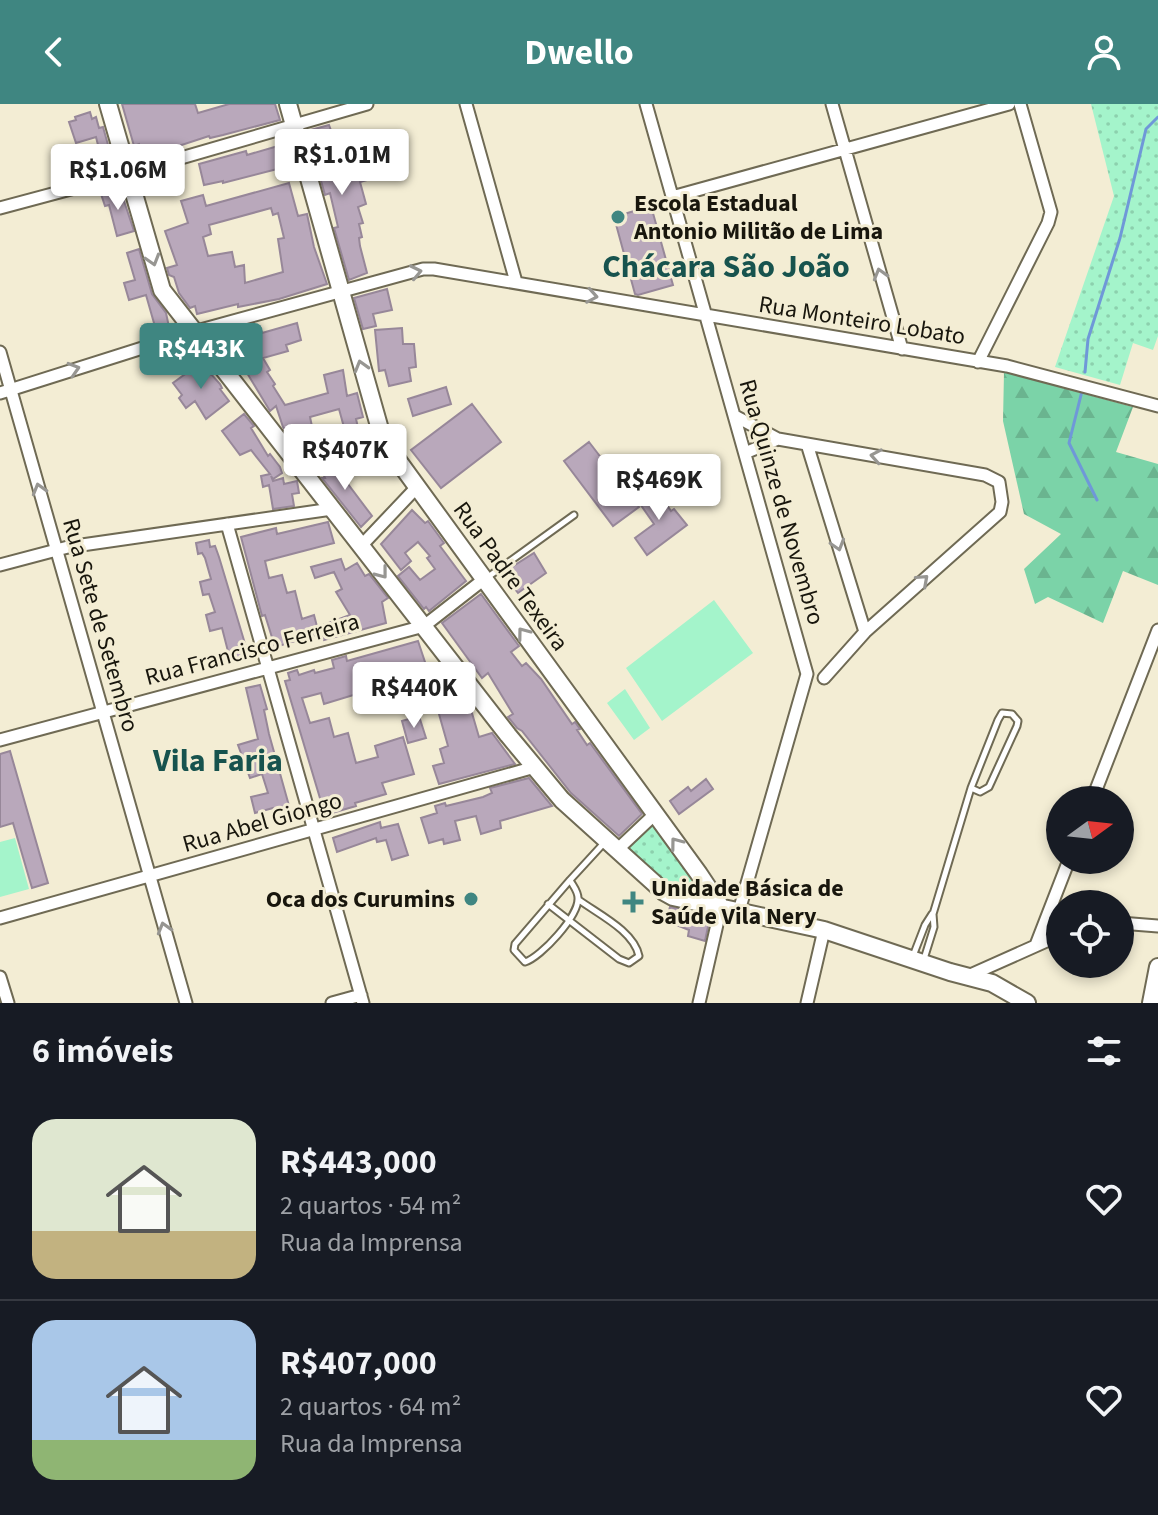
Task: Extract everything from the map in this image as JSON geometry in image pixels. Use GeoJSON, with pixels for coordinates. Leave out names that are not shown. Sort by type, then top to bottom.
{"type":"FeatureCollection","features":[{"type":"Feature","properties":{"kind":"main road"},"geometry":{"type":"LineString","coordinates":[[108,104],[162,290],[562,800],[664,892],[824,930],[992,983],[1027,1003]]}},
{"type":"Feature","properties":{"kind":"main road","name":"Rua Padre Texeira"},"geometry":{"type":"LineString","coordinates":[[288,104],[383,440],[721,907]]}},
{"type":"Feature","properties":{"kind":"main road"},"geometry":{"type":"LineString","coordinates":[[679,898],[694,887],[699,874]]}},
{"type":"Feature","properties":{"kind":"main road"},"geometry":{"type":"LineString","coordinates":[[1154,999],[1158,967]]}},
{"type":"Feature","properties":{"kind":"street"},"geometry":{"type":"LineString","coordinates":[[0,208],[367,104]]}},
{"type":"Feature","properties":{"kind":"street"},"geometry":{"type":"LineString","coordinates":[[466,104],[516,282]]}},
{"type":"Feature","properties":{"kind":"street","name":"Rua Quinze de Novembro"},"geometry":{"type":"LineString","coordinates":[[646,104],[807,674],[739,911]]}},
{"type":"Feature","properties":{"kind":"street"},"geometry":{"type":"LineString","coordinates":[[832,104],[902,349]]}},
{"type":"Feature","properties":{"kind":"street"},"geometry":{"type":"LineString","coordinates":[[672,197],[1009,104]]}},
{"type":"Feature","properties":{"kind":"street"},"geometry":{"type":"LineString","coordinates":[[978,362],[1051,212],[1020,104]]}},
{"type":"Feature","properties":{"kind":"street","name":"Rua Monteiro Lobato"},"geometry":{"type":"LineString","coordinates":[[6,391],[193,332],[423,269],[516,282],[1007,366],[1158,406]]}},
{"type":"Feature","properties":{"kind":"street","name":"Rua Sete de Setembro"},"geometry":{"type":"LineString","coordinates":[[0,352],[6,391],[104,712],[186,1003]]}},
{"type":"Feature","properties":{"kind":"street"},"geometry":{"type":"LineString","coordinates":[[735,416],[778,439],[985,475],[999,482],[1000,512],[865,632],[824,678]]}},
{"type":"Feature","properties":{"kind":"street"},"geometry":{"type":"LineString","coordinates":[[745,453],[778,439]]}},
{"type":"Feature","properties":{"kind":"street"},"geometry":{"type":"LineString","coordinates":[[807,444],[865,632]]}},
{"type":"Feature","properties":{"kind":"street"},"geometry":{"type":"LineString","coordinates":[[361,546],[416,488]]}},
{"type":"Feature","properties":{"kind":"street"},"geometry":{"type":"LineString","coordinates":[[0,565],[56,550],[332,509]]}},
{"type":"Feature","properties":{"kind":"street"},"geometry":{"type":"LineString","coordinates":[[227,524],[362,999],[332,1003]]}},
{"type":"Feature","properties":{"kind":"street"},"geometry":{"type":"LineString","coordinates":[[424,626],[483,580]]}},
{"type":"Feature","properties":{"kind":"street","name":"Rua Francisco Ferreira"},"geometry":{"type":"LineString","coordinates":[[0,740],[424,626]]}},
{"type":"Feature","properties":{"kind":"street"},"geometry":{"type":"LineString","coordinates":[[1097,786],[1158,630]]}},
{"type":"Feature","properties":{"kind":"street","name":"Rua Abel Giongo"},"geometry":{"type":"LineString","coordinates":[[0,918],[535,767]]}},
{"type":"Feature","properties":{"kind":"street"},"geometry":{"type":"LineString","coordinates":[[612,844],[655,814]]}},
{"type":"Feature","properties":{"kind":"street"},"geometry":{"type":"LineString","coordinates":[[1036,945],[1064,874]]}},
{"type":"Feature","properties":{"kind":"street"},"geometry":{"type":"LineString","coordinates":[[699,1003],[721,907]]}},
{"type":"Feature","properties":{"kind":"street"},"geometry":{"type":"LineString","coordinates":[[1134,924],[1158,926]]}},
{"type":"Feature","properties":{"kind":"street"},"geometry":{"type":"LineString","coordinates":[[807,1003],[824,930]]}},
{"type":"Feature","properties":{"kind":"street"},"geometry":{"type":"LineString","coordinates":[[968,976],[1046,941]]}},
{"type":"Feature","properties":{"kind":"street"},"geometry":{"type":"LineString","coordinates":[[0,977],[8,1003]]}},
{"type":"Feature","properties":{"kind":"lane"},"geometry":{"type":"LineString","coordinates":[[483,580],[574,515]]}},
{"type":"Feature","properties":{"kind":"lane"},"geometry":{"type":"LineString","coordinates":[[917,961],[925,925],[933,914],[971,788],[998,720],[1002,713],[1012,714],[1018,721],[1017,726],[989,787],[980,792],[971,788]]}},
{"type":"Feature","properties":{"kind":"lane"},"geometry":{"type":"LineString","coordinates":[[570,880],[579,900],[576,912],[533,960],[521,960],[514,950],[515,944],[570,880],[612,844]]}},
{"type":"Feature","properties":{"kind":"lane"},"geometry":{"type":"LineString","coordinates":[[548,904],[619,959],[629,963],[639,956],[637,946],[629,936],[579,900]]}},
{"type":"Feature","properties":{"kind":"lane"},"geometry":{"type":"LineString","coordinates":[[917,961],[934,927],[933,914]]}},
{"type":"Feature","properties":{"kind":"green space"},"geometry":{"type":"Polygon","coordinates":[[[1091,104],[1158,104],[1158,336],[1153,350],[1133,343],[1120,385],[1055,367],[1114,196],[1091,104]]]}},
{"type":"Feature","properties":{"kind":"green space"},"geometry":{"type":"Polygon","coordinates":[[[1004,372],[1133,407],[1116,452],[1158,464],[1158,585],[1123,571],[1103,623],[1048,597],[1035,604],[1024,569],[1061,534],[1024,514],[1003,421],[1004,372]]]}},
{"type":"Feature","properties":{"kind":"green space"},"geometry":{"type":"Polygon","coordinates":[[[714,600],[753,653],[662,721],[626,668],[714,600]]]}},
{"type":"Feature","properties":{"kind":"green space"},"geometry":{"type":"Polygon","coordinates":[[[625,689],[650,728],[634,740],[607,703],[625,689]]]}},
{"type":"Feature","properties":{"kind":"green space"},"geometry":{"type":"Polygon","coordinates":[[[652,825],[658,825],[696,878],[688,891],[676,895],[622,850],[652,825]]]}},
{"type":"Feature","properties":{"kind":"green space"},"geometry":{"type":"Polygon","coordinates":[[[15,838],[29,889],[0,897],[0,842],[15,838]]]}},
{"type":"Feature","properties":{"kind":"building"},"geometry":{"type":"Polygon","coordinates":[[[122,104],[195,104],[198,113],[229,104],[275,104],[280,120],[209,136],[142,158],[139,144],[134,146],[122,104]]]}},
{"type":"Feature","properties":{"kind":"building"},"geometry":{"type":"Polygon","coordinates":[[[90,112],[92,119],[96,117],[99,128],[103,127],[114,166],[94,171],[91,160],[101,157],[96,137],[76,143],[69,122],[90,112]]]}},
{"type":"Feature","properties":{"kind":"building"},"geometry":{"type":"Polygon","coordinates":[[[329,125],[346,171],[370,164],[374,178],[360,182],[366,204],[358,207],[363,223],[359,224],[362,237],[359,238],[360,246],[367,273],[349,280],[334,228],[338,227],[330,193],[325,195],[307,131],[329,125]]]}},
{"type":"Feature","properties":{"kind":"building"},"geometry":{"type":"Polygon","coordinates":[[[278,146],[285,167],[204,185],[199,164],[278,146]]]}},
{"type":"Feature","properties":{"kind":"building"},"geometry":{"type":"Polygon","coordinates":[[[289,183],[298,216],[307,214],[327,284],[279,299],[238,307],[238,304],[197,314],[195,306],[190,308],[179,293],[174,277],[169,275],[167,268],[177,265],[165,231],[188,223],[181,201],[203,195],[206,206],[289,183]],[[271,208],[209,225],[211,234],[203,237],[208,256],[232,252],[235,267],[244,265],[245,283],[283,272],[278,239],[284,238],[278,213],[273,215],[271,208]]]}},
{"type":"Feature","properties":{"kind":"building"},"geometry":{"type":"Polygon","coordinates":[[[120,189],[134,231],[117,236],[109,205],[105,206],[101,194],[120,189]]]}},
{"type":"Feature","properties":{"kind":"building"},"geometry":{"type":"Polygon","coordinates":[[[651,206],[673,285],[638,295],[635,294],[614,217],[651,206]]]}},
{"type":"Feature","properties":{"kind":"building"},"geometry":{"type":"Polygon","coordinates":[[[139,249],[152,294],[166,313],[169,327],[156,330],[146,295],[129,300],[124,283],[135,280],[127,253],[139,249]]]}},
{"type":"Feature","properties":{"kind":"building"},"geometry":{"type":"Polygon","coordinates":[[[387,289],[392,310],[373,314],[376,326],[363,329],[354,298],[387,289]]]}},
{"type":"Feature","properties":{"kind":"building"},"geometry":{"type":"Polygon","coordinates":[[[297,323],[301,340],[286,345],[288,351],[263,358],[275,384],[273,386],[285,405],[328,393],[324,375],[343,370],[347,396],[357,393],[363,417],[356,419],[364,453],[344,458],[340,432],[345,431],[339,409],[310,417],[314,436],[318,434],[325,445],[309,455],[301,441],[295,443],[283,427],[276,406],[270,411],[244,368],[239,371],[227,356],[221,336],[260,327],[262,333],[297,323]]]}},
{"type":"Feature","properties":{"kind":"building"},"geometry":{"type":"Polygon","coordinates":[[[402,328],[403,344],[414,344],[416,367],[409,368],[411,381],[389,386],[385,370],[379,371],[375,330],[402,328]]]}},
{"type":"Feature","properties":{"kind":"building"},"geometry":{"type":"Polygon","coordinates":[[[199,364],[208,376],[211,374],[220,384],[229,401],[206,419],[195,401],[186,408],[179,398],[182,395],[173,383],[199,364]]]}},
{"type":"Feature","properties":{"kind":"building"},"geometry":{"type":"Polygon","coordinates":[[[446,387],[451,404],[413,416],[408,399],[446,387]]]}},
{"type":"Feature","properties":{"kind":"building"},"geometry":{"type":"Polygon","coordinates":[[[472,404],[501,442],[441,488],[411,450],[472,404]]]}},
{"type":"Feature","properties":{"kind":"building"},"geometry":{"type":"Polygon","coordinates":[[[244,414],[254,426],[251,428],[268,456],[270,454],[280,467],[282,473],[273,479],[271,476],[273,481],[283,478],[284,484],[297,481],[299,493],[292,494],[294,506],[273,509],[269,485],[263,487],[261,476],[270,474],[251,450],[240,455],[222,431],[244,414]]]}},
{"type":"Feature","properties":{"kind":"building"},"geometry":{"type":"Polygon","coordinates":[[[589,442],[639,507],[613,526],[564,461],[589,442]]]}},
{"type":"Feature","properties":{"kind":"building"},"geometry":{"type":"Polygon","coordinates":[[[339,459],[342,471],[339,472],[372,516],[361,527],[322,478],[325,478],[319,465],[339,459]]]}},
{"type":"Feature","properties":{"kind":"building"},"geometry":{"type":"Polygon","coordinates":[[[656,489],[671,511],[674,509],[687,525],[647,555],[635,538],[654,524],[638,501],[656,489]]]}},
{"type":"Feature","properties":{"kind":"building"},"geometry":{"type":"Polygon","coordinates":[[[412,510],[425,523],[428,521],[444,543],[440,546],[466,581],[429,611],[426,607],[424,609],[398,576],[409,567],[420,580],[435,569],[427,558],[430,556],[418,542],[405,553],[411,561],[401,570],[381,544],[412,510]]]}},
{"type":"Feature","properties":{"kind":"building"},"geometry":{"type":"Polygon","coordinates":[[[328,522],[334,543],[265,561],[269,578],[282,575],[287,593],[295,591],[302,619],[314,615],[319,634],[275,647],[265,615],[262,616],[241,537],[276,528],[277,534],[328,522]]]}},
{"type":"Feature","properties":{"kind":"building"},"geometry":{"type":"Polygon","coordinates":[[[209,540],[210,547],[215,546],[219,557],[249,657],[231,663],[222,628],[210,631],[206,615],[215,612],[209,594],[203,595],[200,582],[211,579],[205,558],[202,553],[198,554],[196,543],[209,540]]]}},
{"type":"Feature","properties":{"kind":"building"},"geometry":{"type":"Polygon","coordinates":[[[534,553],[546,573],[518,593],[504,575],[534,553]]]}},
{"type":"Feature","properties":{"kind":"building"},"geometry":{"type":"Polygon","coordinates":[[[341,559],[345,570],[357,563],[365,576],[369,574],[388,598],[382,602],[386,623],[324,640],[320,626],[350,615],[336,592],[342,589],[334,572],[315,578],[311,567],[341,559]]]}},
{"type":"Feature","properties":{"kind":"building"},"geometry":{"type":"Polygon","coordinates":[[[481,594],[519,646],[511,652],[522,666],[526,663],[541,679],[572,724],[575,722],[580,729],[577,730],[587,745],[590,743],[642,814],[619,836],[571,793],[508,717],[513,714],[488,673],[482,678],[442,623],[481,594]]]}},
{"type":"Feature","properties":{"kind":"building"},"geometry":{"type":"Polygon","coordinates":[[[418,641],[430,677],[444,673],[453,707],[469,703],[479,737],[492,733],[515,764],[439,784],[433,766],[444,763],[440,749],[448,746],[437,707],[420,713],[409,678],[324,704],[321,693],[302,698],[310,723],[329,718],[334,737],[348,733],[356,763],[378,757],[375,746],[403,737],[414,774],[382,783],[386,794],[325,815],[285,681],[290,680],[288,673],[297,670],[299,675],[314,670],[315,673],[334,668],[332,660],[346,656],[347,661],[418,641]]]}},
{"type":"Feature","properties":{"kind":"building"},"geometry":{"type":"Polygon","coordinates":[[[260,685],[267,709],[264,710],[269,734],[293,820],[278,825],[273,808],[255,813],[251,797],[268,793],[262,774],[250,778],[238,745],[258,739],[246,688],[260,685]]]}},
{"type":"Feature","properties":{"kind":"building"},"geometry":{"type":"Polygon","coordinates":[[[419,716],[426,738],[408,743],[402,721],[419,716]]]}},
{"type":"Feature","properties":{"kind":"building"},"geometry":{"type":"Polygon","coordinates":[[[10,751],[48,883],[32,888],[13,823],[0,827],[0,754],[10,751]]]}},
{"type":"Feature","properties":{"kind":"building"},"geometry":{"type":"Polygon","coordinates":[[[529,778],[552,806],[500,821],[501,828],[481,834],[476,816],[455,821],[460,840],[444,844],[443,839],[429,843],[421,818],[437,813],[435,806],[483,797],[492,793],[490,788],[529,778]]]}},
{"type":"Feature","properties":{"kind":"building"},"geometry":{"type":"Polygon","coordinates":[[[706,779],[713,789],[679,814],[670,801],[688,787],[691,791],[706,779]]]}},
{"type":"Feature","properties":{"kind":"building"},"geometry":{"type":"Polygon","coordinates":[[[380,822],[381,828],[398,824],[408,855],[392,860],[386,840],[377,842],[376,838],[337,852],[333,838],[380,822]]]}},
{"type":"Feature","properties":{"kind":"building"},"geometry":{"type":"Polygon","coordinates":[[[670,907],[710,917],[705,941],[688,936],[689,930],[666,921],[670,907]]]}},
{"type":"Feature","properties":{"kind":"waterway"},"geometry":{"type":"LineString","coordinates":[[1085,372],[1088,339],[1120,238],[1146,129],[1158,117]]}},
{"type":"Feature","properties":{"kind":"waterway"},"geometry":{"type":"LineString","coordinates":[[1082,391],[1069,443],[1097,500]]}},
{"type":"Feature","properties":{"kind":"place","name":"Escola Estadual Antonio Militão de Lima"},"geometry":{"type":"Point","coordinates":[618,217]}},
{"type":"Feature","properties":{"kind":"place","name":"Oca dos Curumins"},"geometry":{"type":"Point","coordinates":[471,899]}},
{"type":"Feature","properties":{"kind":"place","name":"Unidade Básica de Saúde Vila Nery"},"geometry":{"type":"Point","coordinates":[633,902]}},
{"type":"Feature","properties":{"kind":"district","name":"Chácara São João"},"geometry":{"type":"Point","coordinates":[726,266]}},
{"type":"Feature","properties":{"kind":"district","name":"Vila Faria"},"geometry":{"type":"Point","coordinates":[218,760]}}]}
